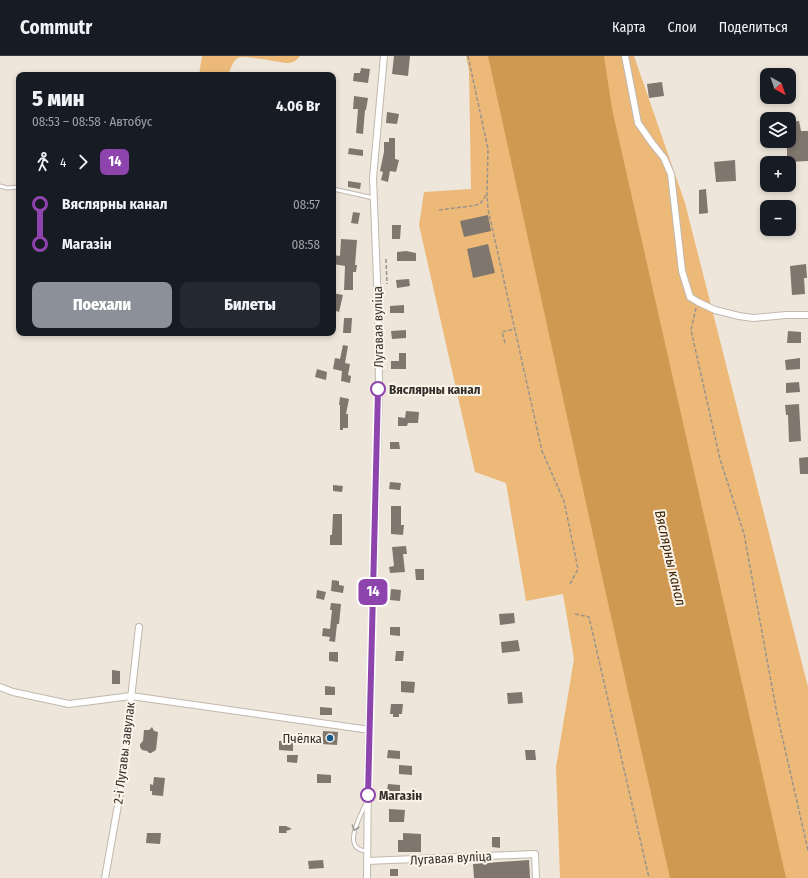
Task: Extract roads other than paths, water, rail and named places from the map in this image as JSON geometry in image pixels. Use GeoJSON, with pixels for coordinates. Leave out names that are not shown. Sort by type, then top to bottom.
{"type":"FeatureCollection","features":[{"type":"Feature","properties":{"kind":"street","name":"Лугавая вуліца"},"geometry":{"type":"LineString","coordinates":[[367,878],[378,388],[378,305],[373,178],[384,56]]}},
{"type":"Feature","properties":{"kind":"street"},"geometry":{"type":"LineString","coordinates":[[624,56],[638,123],[664,158],[671,174],[682,271],[690,297],[715,310],[739,316],[753,318],[808,315]]}},
{"type":"Feature","properties":{"kind":"street","name":"2-і Лугавы завулак"},"geometry":{"type":"LineString","coordinates":[[105,878],[121,788],[139,627]]}},
{"type":"Feature","properties":{"kind":"street"},"geometry":{"type":"LineString","coordinates":[[0,687],[13,692],[69,704],[131,696],[370,730]]}},
{"type":"Feature","properties":{"kind":"street","name":"Лугавая вуліца"},"geometry":{"type":"LineString","coordinates":[[367,862],[535,854],[536,878]]}},
{"type":"Feature","properties":{"kind":"lane"},"geometry":{"type":"LineString","coordinates":[[0,186],[7,188],[16,187]]}},
{"type":"Feature","properties":{"kind":"lane"},"geometry":{"type":"LineString","coordinates":[[336,190],[374,198]]}},
{"type":"Feature","properties":{"kind":"lane"},"geometry":{"type":"LineString","coordinates":[[367,851],[363,851],[357,847],[353,838],[354,830],[368,799]]}},
{"type":"Feature","properties":{"kind":"water"},"geometry":{"type":"Polygon","coordinates":[[[488,56],[604,56],[612,109],[786,878],[670,878],[488,56]]]}},
{"type":"Feature","properties":{"kind":"place","name":"Вяслярны канал"},"geometry":{"type":"Point","coordinates":[378,389]}},
{"type":"Feature","properties":{"kind":"place","name":"Пчёлка"},"geometry":{"type":"Point","coordinates":[330,738]}},
{"type":"Feature","properties":{"kind":"place","name":"Магазін"},"geometry":{"type":"Point","coordinates":[368,795]}}]}
